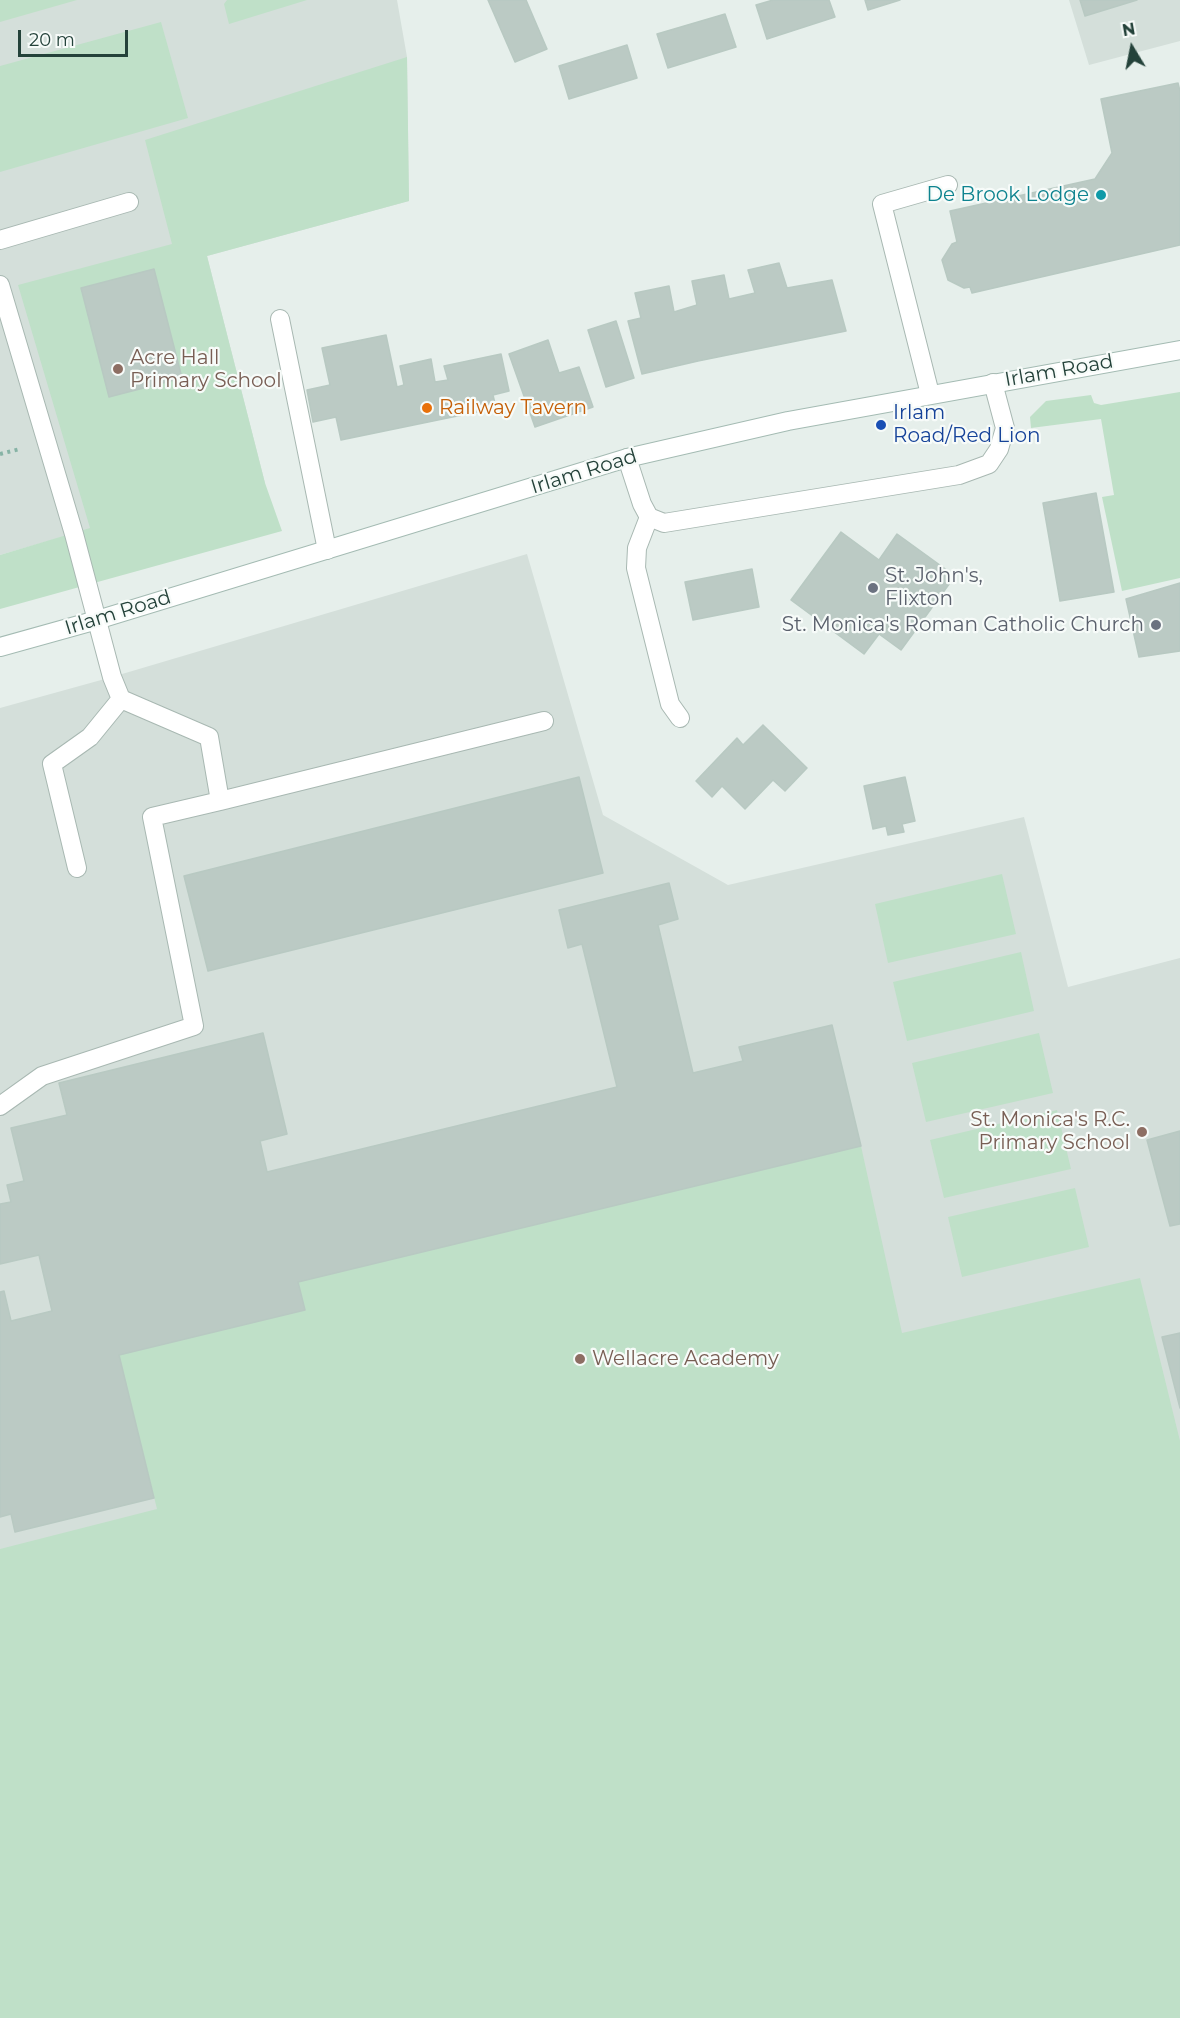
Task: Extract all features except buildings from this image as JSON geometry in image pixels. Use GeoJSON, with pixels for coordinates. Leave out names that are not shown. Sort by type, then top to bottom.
{"type":"FeatureCollection","features":[{"type":"Feature","properties":{"kind":"street"},"geometry":{"type":"LineString","coordinates":[[930,394],[882,204],[948,185]]}},
{"type":"Feature","properties":{"kind":"street"},"geometry":{"type":"LineString","coordinates":[[0,240],[129,202]]}},
{"type":"Feature","properties":{"kind":"street"},"geometry":{"type":"LineString","coordinates":[[0,285],[74,534],[112,677],[121,699],[209,737],[219,801]]}},
{"type":"Feature","properties":{"kind":"street"},"geometry":{"type":"LineString","coordinates":[[280,319],[327,550]]}},
{"type":"Feature","properties":{"kind":"street","name":"Irlam Road"},"geometry":{"type":"LineString","coordinates":[[0,647],[97,620],[627,458],[788,421],[1180,350]]}},
{"type":"Feature","properties":{"kind":"street"},"geometry":{"type":"LineString","coordinates":[[627,458],[642,504],[649,517],[664,523],[959,475],[989,464],[999,449],[1005,428],[993,383]]}},
{"type":"Feature","properties":{"kind":"street"},"geometry":{"type":"LineString","coordinates":[[649,517],[637,548],[636,568],[670,704],[680,718]]}},
{"type":"Feature","properties":{"kind":"street"},"geometry":{"type":"LineString","coordinates":[[77,868],[52,764],[90,737],[121,699]]}},
{"type":"Feature","properties":{"kind":"street"},"geometry":{"type":"LineString","coordinates":[[0,1106],[42,1076],[194,1026],[152,816],[544,721]]}},
{"type":"Feature","properties":{"kind":"shaded area","name":"Acre Hall Primary School"},"geometry":{"type":"Polygon","coordinates":[[[0,0],[397,0],[407,57],[409,201],[207,256],[265,483],[0,555],[0,0]]]}},
{"type":"Feature","properties":{"kind":"shaded area"},"geometry":{"type":"Polygon","coordinates":[[[1069,0],[1180,0],[1180,41],[1089,65],[1069,0]]]}},
{"type":"Feature","properties":{"kind":"shaded area","name":"Wellacre Academy"},"geometry":{"type":"Polygon","coordinates":[[[527,554],[603,815],[728,885],[1024,817],[1068,987],[1180,958],[1180,2018],[0,2018],[0,708],[527,554]]]}},
{"type":"Feature","properties":{"kind":"green space"},"geometry":{"type":"Polygon","coordinates":[[[0,0],[77,0],[0,22],[0,0]]]}},
{"type":"Feature","properties":{"kind":"green space"},"geometry":{"type":"Polygon","coordinates":[[[227,0],[307,0],[229,24],[224,4],[227,0]]]}},
{"type":"Feature","properties":{"kind":"green space"},"geometry":{"type":"Polygon","coordinates":[[[161,22],[188,118],[0,172],[0,66],[161,22]]]}},
{"type":"Feature","properties":{"kind":"green space"},"geometry":{"type":"Polygon","coordinates":[[[407,57],[409,201],[207,256],[265,483],[282,531],[0,609],[0,555],[90,528],[18,285],[172,244],[145,140],[407,57]]]}},
{"type":"Feature","properties":{"kind":"green space"},"geometry":{"type":"Polygon","coordinates":[[[1180,392],[1180,578],[1122,591],[1102,497],[1114,495],[1101,419],[1031,428],[1030,417],[1046,401],[1091,395],[1094,403],[1101,405],[1180,392]]]}},
{"type":"Feature","properties":{"kind":"green space"},"geometry":{"type":"Polygon","coordinates":[[[1002,874],[1016,934],[888,963],[875,904],[1002,874]]]}},
{"type":"Feature","properties":{"kind":"green space"},"geometry":{"type":"Polygon","coordinates":[[[1021,952],[1034,1011],[907,1041],[893,982],[1021,952]]]}},
{"type":"Feature","properties":{"kind":"green space"},"geometry":{"type":"Polygon","coordinates":[[[1039,1033],[1053,1093],[926,1122],[912,1063],[1039,1033]]]}},
{"type":"Feature","properties":{"kind":"green space"},"geometry":{"type":"Polygon","coordinates":[[[1057,1110],[1071,1169],[944,1198],[930,1140],[1057,1110]]]}},
{"type":"Feature","properties":{"kind":"green space"},"geometry":{"type":"Polygon","coordinates":[[[861,1146],[902,1333],[1140,1278],[1180,1441],[1180,2018],[0,2018],[0,1549],[157,1509],[119,1355],[305,1310],[298,1282],[861,1146]]]}},
{"type":"Feature","properties":{"kind":"green space"},"geometry":{"type":"Polygon","coordinates":[[[1075,1188],[1089,1247],[962,1277],[948,1217],[1075,1188]]]}},
{"type":"Feature","properties":{"kind":"place","name":"De Brook Lodge"},"geometry":{"type":"Point","coordinates":[1101,195]}},
{"type":"Feature","properties":{"kind":"place","name":"Acre Hall Primary School"},"geometry":{"type":"Point","coordinates":[118,369]}},
{"type":"Feature","properties":{"kind":"place","name":"Railway Tavern"},"geometry":{"type":"Point","coordinates":[427,408]}},
{"type":"Feature","properties":{"kind":"place","name":"Irlam Road/Red Lion"},"geometry":{"type":"Point","coordinates":[881,425]}},
{"type":"Feature","properties":{"kind":"place","name":"St. John's, Flixton"},"geometry":{"type":"Point","coordinates":[873,588]}},
{"type":"Feature","properties":{"kind":"place","name":"St. Monica's Roman Catholic Church"},"geometry":{"type":"Point","coordinates":[1156,625]}},
{"type":"Feature","properties":{"kind":"place","name":"St. Monica's R.C. Primary School"},"geometry":{"type":"Point","coordinates":[1142,1132]}},
{"type":"Feature","properties":{"kind":"place","name":"Wellacre Academy"},"geometry":{"type":"Point","coordinates":[580,1359]}}]}
